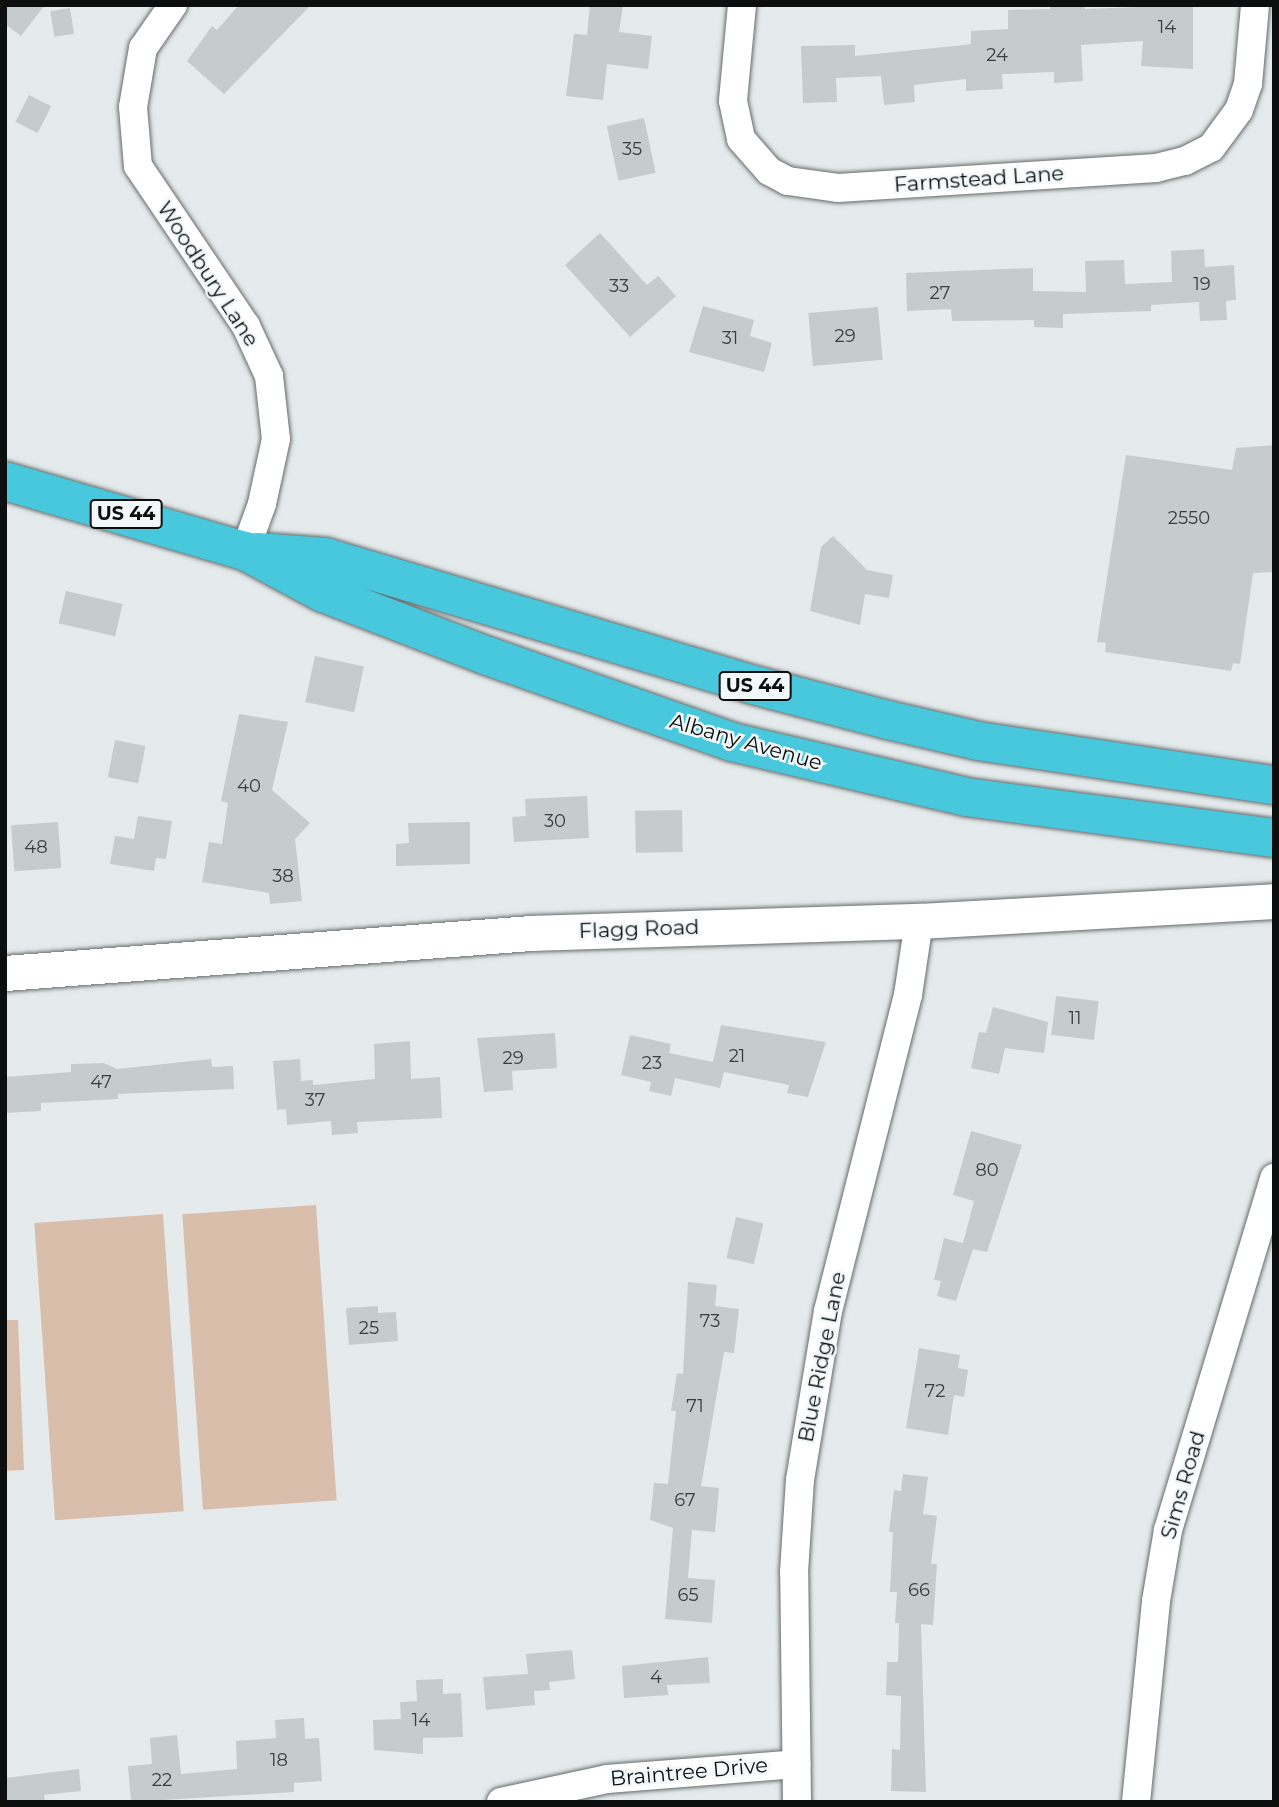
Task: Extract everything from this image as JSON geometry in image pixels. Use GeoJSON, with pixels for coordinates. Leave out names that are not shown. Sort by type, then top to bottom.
{"type":"FeatureCollection","features":[{"type":"Feature","properties":{"kind":"highway","name":"Albany Avenue"},"geometry":{"type":"LineString","coordinates":[[5,481],[245,551],[334,597],[732,742],[966,797],[1274,838]]}},
{"type":"Feature","properties":{"kind":"highway","name":"Albany Avenue"},"geometry":{"type":"LineString","coordinates":[[245,551],[325,556],[750,684],[978,741],[1274,785]]}},
{"type":"Feature","properties":{"kind":"street","name":"Woodbury Lane"},"geometry":{"type":"LineString","coordinates":[[173,5],[142,48],[133,107],[138,166],[246,326],[269,376],[276,439],[262,504],[245,551]]}},
{"type":"Feature","properties":{"kind":"street","name":"Farmstead Lane"},"geometry":{"type":"LineString","coordinates":[[742,5],[733,101],[741,139],[769,171],[788,181],[838,188],[1156,167],[1185,161],[1211,148],[1240,110],[1248,84],[1255,5]]}},
{"type":"Feature","properties":{"kind":"street","name":"Flagg Road"},"geometry":{"type":"LineString","coordinates":[[5,974],[531,933],[919,921],[1274,901]]}},
{"type":"Feature","properties":{"kind":"street","name":"Blue Ridge Lane"},"geometry":{"type":"LineString","coordinates":[[797,1802],[794,1572],[800,1480],[828,1311],[908,995],[919,921]]}},
{"type":"Feature","properties":{"kind":"street","name":"Sims Road"},"geometry":{"type":"LineString","coordinates":[[1136,1802],[1156,1601],[1168,1530],[1274,1178]]}},
{"type":"Feature","properties":{"kind":"street","name":"Braintree Drive"},"geometry":{"type":"LineString","coordinates":[[501,1802],[607,1779],[796,1764]]}},
{"type":"Feature","properties":{"kind":"shaded area"},"geometry":{"type":"Polygon","coordinates":[[[316,1205],[337,1500],[203,1510],[182,1214],[316,1205]]]}},
{"type":"Feature","properties":{"kind":"shaded area"},"geometry":{"type":"Polygon","coordinates":[[[163,1214],[184,1511],[55,1520],[34,1223],[163,1214]]]}},
{"type":"Feature","properties":{"kind":"shaded area"},"geometry":{"type":"Polygon","coordinates":[[[5,1320],[18,1320],[24,1470],[5,1471],[5,1320]]]}},
{"type":"Feature","properties":{"kind":"building"},"geometry":{"type":"Polygon","coordinates":[[[5,5],[45,5],[21,36],[5,24],[5,5]]]}},
{"type":"Feature","properties":{"kind":"building"},"geometry":{"type":"Polygon","coordinates":[[[239,5],[311,5],[224,94],[187,61],[212,26],[217,30],[239,5]]]}},
{"type":"Feature","properties":{"kind":"building"},"geometry":{"type":"Polygon","coordinates":[[[590,5],[623,5],[619,32],[652,36],[648,69],[607,64],[603,100],[566,96],[574,34],[587,35],[590,5]]]}},
{"type":"Feature","properties":{"kind":"building"},"geometry":{"type":"Polygon","coordinates":[[[1050,5],[1085,5],[1085,9],[1193,5],[1193,69],[1141,66],[1143,41],[1081,45],[1083,81],[1054,83],[1054,72],[1002,74],[1003,89],[966,91],[966,79],[914,85],[915,102],[884,105],[881,76],[836,78],[837,102],[803,103],[801,46],[855,45],[855,56],[971,44],[971,31],[1008,29],[1008,10],[1050,9],[1050,5]]]}},
{"type":"Feature","properties":{"kind":"building"},"geometry":{"type":"Polygon","coordinates":[[[70,8],[74,34],[54,37],[50,11],[70,8]]]}},
{"type":"Feature","properties":{"kind":"building"},"geometry":{"type":"Polygon","coordinates":[[[29,95],[51,106],[38,133],[15,122],[29,95]]]}},
{"type":"Feature","properties":{"kind":"building"},"geometry":{"type":"Polygon","coordinates":[[[644,118],[656,173],[618,181],[607,126],[644,118]]]}},
{"type":"Feature","properties":{"kind":"building"},"geometry":{"type":"Polygon","coordinates":[[[600,233],[647,285],[658,276],[676,296],[630,337],[565,265],[600,233]]]}},
{"type":"Feature","properties":{"kind":"building"},"geometry":{"type":"Polygon","coordinates":[[[1204,249],[1205,267],[1234,265],[1236,300],[1226,301],[1227,320],[1200,321],[1199,302],[1151,305],[1151,311],[1063,314],[1063,328],[1034,327],[1034,320],[952,321],[951,309],[907,311],[906,273],[1033,268],[1033,291],[1086,292],[1085,261],[1124,260],[1125,284],[1172,282],[1171,251],[1204,249]]]}},
{"type":"Feature","properties":{"kind":"building"},"geometry":{"type":"Polygon","coordinates":[[[703,306],[754,320],[750,336],[772,343],[764,372],[689,352],[703,306]]]}},
{"type":"Feature","properties":{"kind":"building"},"geometry":{"type":"Polygon","coordinates":[[[878,307],[883,360],[813,366],[808,313],[878,307]]]}},
{"type":"Feature","properties":{"kind":"building"},"geometry":{"type":"Polygon","coordinates":[[[1274,445],[1274,572],[1253,573],[1240,664],[1233,663],[1231,671],[1105,652],[1106,643],[1097,642],[1126,455],[1232,470],[1236,448],[1274,445]]]}},
{"type":"Feature","properties":{"kind":"building"},"geometry":{"type":"Polygon","coordinates":[[[833,536],[867,570],[893,575],[889,598],[865,594],[860,625],[810,611],[821,547],[833,536]]]}},
{"type":"Feature","properties":{"kind":"building"},"geometry":{"type":"Polygon","coordinates":[[[66,591],[123,604],[115,636],[59,623],[66,591]]]}},
{"type":"Feature","properties":{"kind":"building"},"geometry":{"type":"Polygon","coordinates":[[[315,656],[364,666],[354,712],[305,702],[315,656]]]}},
{"type":"Feature","properties":{"kind":"building"},"geometry":{"type":"Polygon","coordinates":[[[239,714],[288,722],[272,790],[310,823],[295,839],[302,901],[270,904],[269,893],[202,882],[209,842],[222,844],[228,803],[221,801],[239,714]]]}},
{"type":"Feature","properties":{"kind":"building"},"geometry":{"type":"Polygon","coordinates":[[[115,740],[145,746],[138,783],[108,777],[115,740]]]}},
{"type":"Feature","properties":{"kind":"building"},"geometry":{"type":"Polygon","coordinates":[[[587,796],[589,838],[514,842],[512,817],[526,816],[525,799],[587,796]]]}},
{"type":"Feature","properties":{"kind":"building"},"geometry":{"type":"Polygon","coordinates":[[[682,810],[683,852],[636,853],[635,811],[682,810]]]}},
{"type":"Feature","properties":{"kind":"building"},"geometry":{"type":"Polygon","coordinates":[[[138,816],[172,821],[166,859],[156,858],[154,871],[110,864],[115,836],[134,839],[138,816]]]}},
{"type":"Feature","properties":{"kind":"building"},"geometry":{"type":"Polygon","coordinates":[[[58,822],[61,868],[14,871],[11,825],[58,822]]]}},
{"type":"Feature","properties":{"kind":"building"},"geometry":{"type":"Polygon","coordinates":[[[470,822],[470,864],[396,866],[396,844],[409,843],[408,823],[470,822]]]}},
{"type":"Feature","properties":{"kind":"building"},"geometry":{"type":"Polygon","coordinates":[[[1056,996],[1099,1001],[1094,1040],[1051,1035],[1056,996]]]}},
{"type":"Feature","properties":{"kind":"building"},"geometry":{"type":"Polygon","coordinates":[[[993,1007],[1048,1022],[1044,1053],[1005,1048],[999,1074],[971,1068],[979,1032],[986,1033],[993,1007]]]}},
{"type":"Feature","properties":{"kind":"building"},"geometry":{"type":"Polygon","coordinates":[[[721,1025],[826,1042],[808,1097],[787,1093],[789,1085],[724,1072],[720,1088],[675,1078],[671,1096],[649,1091],[651,1082],[621,1075],[630,1035],[671,1044],[669,1053],[713,1062],[721,1025]]]}},
{"type":"Feature","properties":{"kind":"building"},"geometry":{"type":"Polygon","coordinates":[[[555,1033],[557,1068],[512,1071],[513,1090],[484,1092],[477,1038],[555,1033]]]}},
{"type":"Feature","properties":{"kind":"building"},"geometry":{"type":"Polygon","coordinates":[[[410,1041],[411,1079],[440,1077],[442,1118],[357,1122],[358,1133],[332,1135],[331,1121],[287,1125],[286,1109],[277,1110],[273,1061],[300,1059],[301,1081],[313,1080],[313,1085],[375,1079],[374,1044],[410,1041]]]}},
{"type":"Feature","properties":{"kind":"building"},"geometry":{"type":"Polygon","coordinates":[[[211,1059],[212,1067],[233,1066],[234,1089],[118,1094],[118,1099],[41,1103],[41,1111],[5,1113],[5,1077],[71,1072],[71,1064],[104,1063],[117,1069],[211,1059]]]}},
{"type":"Feature","properties":{"kind":"building"},"geometry":{"type":"Polygon","coordinates":[[[971,1131],[1022,1145],[987,1252],[973,1249],[956,1301],[937,1296],[941,1281],[934,1280],[944,1238],[963,1243],[974,1201],[953,1195],[971,1131]]]}},
{"type":"Feature","properties":{"kind":"building"},"geometry":{"type":"Polygon","coordinates":[[[736,1217],[763,1223],[754,1264],[727,1258],[736,1217]]]}},
{"type":"Feature","properties":{"kind":"building"},"geometry":{"type":"Polygon","coordinates":[[[688,1282],[717,1285],[715,1306],[739,1309],[734,1353],[724,1352],[701,1486],[719,1488],[715,1532],[692,1530],[688,1578],[715,1580],[712,1623],[665,1619],[673,1528],[650,1520],[654,1483],[668,1484],[676,1411],[671,1411],[677,1373],[683,1374],[688,1282]]]}},
{"type":"Feature","properties":{"kind":"building"},"geometry":{"type":"Polygon","coordinates":[[[378,1306],[378,1313],[396,1312],[398,1341],[349,1345],[346,1308],[378,1306]]]}},
{"type":"Feature","properties":{"kind":"building"},"geometry":{"type":"Polygon","coordinates":[[[919,1348],[960,1355],[958,1368],[968,1370],[964,1397],[954,1395],[948,1435],[906,1428],[919,1348]]]}},
{"type":"Feature","properties":{"kind":"building"},"geometry":{"type":"Polygon","coordinates":[[[903,1474],[928,1477],[923,1514],[937,1516],[931,1564],[937,1564],[933,1625],[921,1624],[926,1792],[891,1791],[892,1749],[900,1750],[901,1696],[886,1695],[887,1662],[898,1662],[899,1623],[895,1623],[897,1592],[890,1592],[893,1532],[889,1532],[894,1490],[901,1491],[903,1474]]]}},
{"type":"Feature","properties":{"kind":"building"},"geometry":{"type":"Polygon","coordinates":[[[572,1650],[575,1679],[549,1682],[550,1690],[534,1691],[535,1705],[486,1710],[483,1677],[528,1674],[526,1654],[572,1650]]]}},
{"type":"Feature","properties":{"kind":"building"},"geometry":{"type":"Polygon","coordinates":[[[708,1657],[710,1683],[667,1685],[668,1695],[624,1698],[622,1666],[708,1657]]]}},
{"type":"Feature","properties":{"kind":"building"},"geometry":{"type":"Polygon","coordinates":[[[443,1679],[443,1694],[461,1693],[463,1737],[423,1738],[423,1754],[374,1750],[373,1720],[401,1719],[400,1702],[417,1701],[416,1680],[443,1679]]]}},
{"type":"Feature","properties":{"kind":"building"},"geometry":{"type":"Polygon","coordinates":[[[304,1718],[305,1739],[319,1738],[322,1781],[294,1783],[294,1792],[131,1802],[128,1766],[152,1764],[150,1738],[177,1735],[181,1774],[237,1769],[236,1741],[276,1738],[275,1720],[304,1718]]]}},
{"type":"Feature","properties":{"kind":"building"},"geometry":{"type":"Polygon","coordinates":[[[79,1769],[81,1791],[44,1795],[45,1802],[5,1802],[5,1778],[79,1769]]]}}]}
